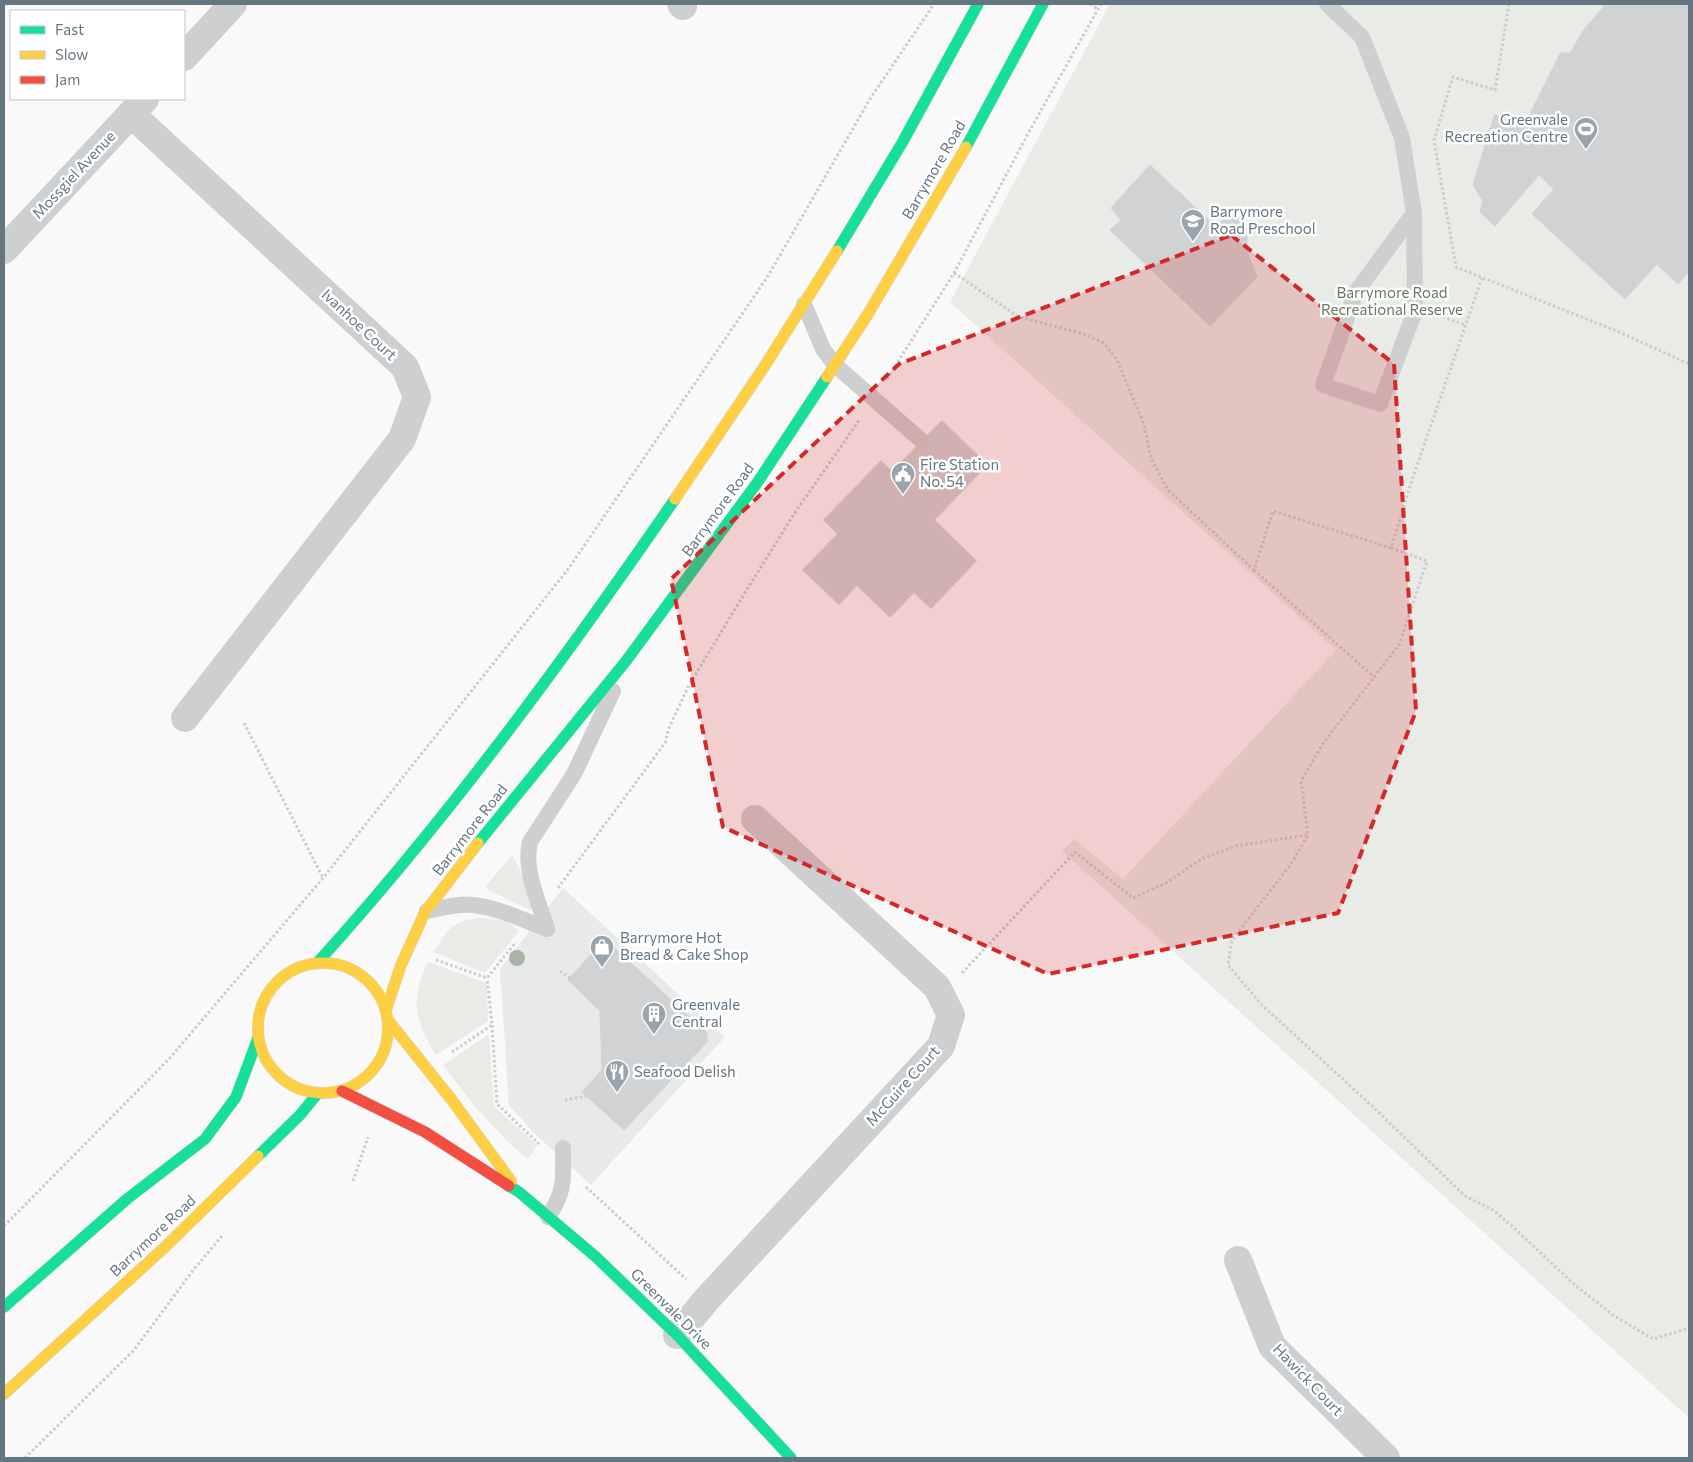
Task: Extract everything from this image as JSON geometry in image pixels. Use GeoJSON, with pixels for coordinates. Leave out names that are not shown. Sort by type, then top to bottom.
{"type":"FeatureCollection","features":[{"type":"Feature","properties":{"kind":"street"},"geometry":{"type":"LineString","coordinates":[[185,56],[233,4]]}},
{"type":"Feature","properties":{"kind":"street","name":"Barrymore Road"},"geometry":{"type":"LineString","coordinates":[[318,962],[362,915],[438,823],[545,683],[661,519],[804,304],[902,144],[978,4]]}},
{"type":"Feature","properties":{"kind":"street","name":"Barrymore Road"},"geometry":{"type":"LineString","coordinates":[[387,1015],[401,965],[425,912],[484,835],[626,661],[757,483],[868,314],[961,156],[1043,4]]}},
{"type":"Feature","properties":{"kind":"street","name":"Mossgiel Avenue"},"geometry":{"type":"LineString","coordinates":[[4,250],[138,106]]}},
{"type":"Feature","properties":{"kind":"street","name":"Ivanhoe Court"},"geometry":{"type":"LineString","coordinates":[[138,106],[405,367],[417,397],[402,438],[185,718]]}},
{"type":"Feature","properties":{"kind":"street","name":"McGuire Court"},"geometry":{"type":"LineString","coordinates":[[677,1335],[707,1299],[940,1046],[951,1015],[937,987],[755,819]]}},
{"type":"Feature","properties":{"kind":"street"},"geometry":{"type":"LineString","coordinates":[[4,1307],[127,1199],[205,1139],[236,1097],[258,1038],[259,1011],[272,986],[293,969],[318,962],[348,967],[372,984],[387,1015],[387,1043],[378,1064],[362,1080],[342,1091],[318,1093],[296,1088],[278,1076],[265,1059],[258,1038]]}},
{"type":"Feature","properties":{"kind":"street","name":"Greenvale Drive"},"geometry":{"type":"LineString","coordinates":[[387,1015],[464,1115],[519,1192]]}},
{"type":"Feature","properties":{"kind":"street","name":"Greenvale Drive"},"geometry":{"type":"LineString","coordinates":[[342,1091],[425,1132],[519,1192],[596,1258],[677,1335],[791,1458]]}},
{"type":"Feature","properties":{"kind":"street","name":"Barrymore Road"},"geometry":{"type":"LineString","coordinates":[[4,1394],[165,1247],[300,1115],[318,1093]]}},
{"type":"Feature","properties":{"kind":"street","name":"Hawick Court"},"geometry":{"type":"LineString","coordinates":[[1238,1260],[1272,1346],[1386,1458]]}},
{"type":"Feature","properties":{"kind":"lane"},"geometry":{"type":"LineString","coordinates":[[1327,4],[1362,38],[1402,138],[1414,212],[1415,312],[1380,404],[1323,385],[1356,292],[1414,212]]}},
{"type":"Feature","properties":{"kind":"lane"},"geometry":{"type":"LineString","coordinates":[[804,304],[823,349],[835,365],[922,441]]}},
{"type":"Feature","properties":{"kind":"lane"},"geometry":{"type":"LineString","coordinates":[[425,912],[450,906],[472,904],[500,911],[547,929],[527,855],[530,842],[574,774],[626,661]]}},
{"type":"Feature","properties":{"kind":"lane"},"geometry":{"type":"LineString","coordinates":[[548,1217],[557,1204],[564,1184],[563,1148]]}},
{"type":"Feature","properties":{"kind":"path"},"geometry":{"type":"LineString","coordinates":[[4,1226],[169,1059],[323,878],[569,568],[768,276],[870,99],[934,4]]}},
{"type":"Feature","properties":{"kind":"path"},"geometry":{"type":"LineString","coordinates":[[1090,4],[1098,9]]}},
{"type":"Feature","properties":{"kind":"path"},"geometry":{"type":"LineString","coordinates":[[541,909],[644,773],[664,743],[688,687],[755,575],[794,514],[874,399],[954,273],[1101,4]]}},
{"type":"Feature","properties":{"kind":"path"},"geometry":{"type":"LineString","coordinates":[[1509,4],[1495,90],[1453,77],[1434,140],[1456,267],[1618,332],[1689,364]]}},
{"type":"Feature","properties":{"kind":"path"},"geometry":{"type":"LineString","coordinates":[[954,273],[1019,317],[1084,334],[1104,343],[1117,360],[1144,424],[1151,458],[1168,490],[1254,570],[1374,676]]}},
{"type":"Feature","properties":{"kind":"path"},"geometry":{"type":"LineString","coordinates":[[1391,548],[1413,477],[1482,278]]}},
{"type":"Feature","properties":{"kind":"path"},"geometry":{"type":"LineString","coordinates":[[1254,570],[1273,511],[1427,561],[1399,645],[1324,742],[1301,781],[1308,835],[1291,864],[1232,940],[1228,966],[1262,1004],[1465,1196],[1493,1210],[1583,1291],[1613,1315],[1654,1338],[1689,1328]]}},
{"type":"Feature","properties":{"kind":"path"},"geometry":{"type":"LineString","coordinates":[[244,723],[323,878]]}},
{"type":"Feature","properties":{"kind":"path"},"geometry":{"type":"LineString","coordinates":[[937,987],[963,971],[1075,852],[1133,898],[1166,883],[1203,858],[1227,849],[1308,835]]}},
{"type":"Feature","properties":{"kind":"path"},"geometry":{"type":"LineString","coordinates":[[449,1054],[492,1025],[488,978],[530,923]]}},
{"type":"Feature","properties":{"kind":"path"},"geometry":{"type":"LineString","coordinates":[[432,958],[488,978]]}},
{"type":"Feature","properties":{"kind":"path"},"geometry":{"type":"LineString","coordinates":[[560,971],[570,978]]}},
{"type":"Feature","properties":{"kind":"path"},"geometry":{"type":"LineString","coordinates":[[565,1100],[586,1096]]}},
{"type":"Feature","properties":{"kind":"path"},"geometry":{"type":"LineString","coordinates":[[353,1181],[369,1134]]}},
{"type":"Feature","properties":{"kind":"path"},"geometry":{"type":"LineString","coordinates":[[25,1458],[134,1350],[194,1269],[226,1232]]}},
{"type":"Feature","properties":{"kind":"highlighted area"},"geometry":{"type":"Polygon","coordinates":[[[1231,235],[1394,364],[1416,711],[1338,913],[1048,974],[723,827],[671,579],[899,364],[1231,235]]]}},
{"type":"Feature","properties":{"kind":"shaded area"},"geometry":{"type":"Polygon","coordinates":[[[563,888],[725,1037],[591,1185],[534,1133],[509,1105],[500,969],[563,888]]]}},
{"type":"Feature","properties":{"kind":"green space","name":"Barrymore Road Recreational Reserve"},"geometry":{"type":"Polygon","coordinates":[[[1110,4],[1689,4],[1689,1418],[1062,851],[1074,839],[1123,879],[1336,650],[950,302],[1110,4]]]}},
{"type":"Feature","properties":{"kind":"green space"},"geometry":{"type":"Polygon","coordinates":[[[513,856],[536,904],[533,910],[485,887],[513,856]]]}},
{"type":"Feature","properties":{"kind":"green space"},"geometry":{"type":"Polygon","coordinates":[[[480,918],[506,922],[519,931],[485,973],[433,952],[447,932],[456,924],[480,918]]]}},
{"type":"Feature","properties":{"kind":"green space"},"geometry":{"type":"Polygon","coordinates":[[[428,962],[487,983],[488,1021],[436,1055],[423,1031],[417,1010],[419,988],[428,962]]]}},
{"type":"Feature","properties":{"kind":"green space"},"geometry":{"type":"Polygon","coordinates":[[[489,1034],[494,1106],[537,1145],[528,1159],[512,1146],[476,1108],[443,1065],[489,1034]]]}},
{"type":"Feature","properties":{"kind":"building","name":"Greenvale Recreation Centre"},"geometry":{"type":"Polygon","coordinates":[[[1605,4],[1689,4],[1689,273],[1678,285],[1657,265],[1625,300],[1531,214],[1553,189],[1539,176],[1495,227],[1479,212],[1482,201],[1472,185],[1494,114],[1524,124],[1560,52],[1570,52],[1582,31],[1605,4]]]}},
{"type":"Feature","properties":{"kind":"building"},"geometry":{"type":"Polygon","coordinates":[[[1150,164],[1216,226],[1232,210],[1248,228],[1248,251],[1258,277],[1210,327],[1109,230],[1120,220],[1110,208],[1150,164]]]}},
{"type":"Feature","properties":{"kind":"building","name":"Fire Station No. 54"},"geometry":{"type":"Polygon","coordinates":[[[942,420],[988,465],[935,520],[977,561],[931,609],[914,593],[890,618],[857,586],[839,605],[802,570],[837,534],[823,520],[881,460],[892,471],[942,420]]]}},
{"type":"Feature","properties":{"kind":"building","name":"Greenvale Central"},"geometry":{"type":"Polygon","coordinates":[[[605,938],[708,1033],[708,1042],[624,1131],[581,1092],[601,1070],[599,1011],[567,980],[605,938]]]}},
{"type":"Feature","properties":{"kind":"traffic: fast"},"geometry":{"type":"LineString","coordinates":[[837,251],[902,143],[978,4]]}},
{"type":"Feature","properties":{"kind":"traffic: fast"},"geometry":{"type":"LineString","coordinates":[[966,147],[1043,4]]}},
{"type":"Feature","properties":{"kind":"traffic: fast"},"geometry":{"type":"LineString","coordinates":[[478,843],[626,661],[757,483],[827,377]]}},
{"type":"Feature","properties":{"kind":"traffic: fast"},"geometry":{"type":"LineString","coordinates":[[318,962],[413,851],[504,736],[591,619],[675,499]]}},
{"type":"Feature","properties":{"kind":"traffic: fast"},"geometry":{"type":"LineString","coordinates":[[4,1307],[127,1199],[205,1139],[236,1097],[258,1038]]}},
{"type":"Feature","properties":{"kind":"traffic: fast"},"geometry":{"type":"LineString","coordinates":[[258,1156],[300,1115],[318,1093]]}},
{"type":"Feature","properties":{"kind":"traffic: fast"},"geometry":{"type":"LineString","coordinates":[[509,1186],[519,1192],[596,1257],[677,1335],[791,1458]]}},
{"type":"Feature","properties":{"kind":"traffic: slow"},"geometry":{"type":"LineString","coordinates":[[827,377],[868,314],[966,147]]}},
{"type":"Feature","properties":{"kind":"traffic: slow"},"geometry":{"type":"LineString","coordinates":[[675,499],[764,367],[837,251]]}},
{"type":"Feature","properties":{"kind":"traffic: slow"},"geometry":{"type":"LineString","coordinates":[[386,1010],[401,965],[425,912],[478,843]]}},
{"type":"Feature","properties":{"kind":"traffic: slow"},"geometry":{"type":"LineString","coordinates":[[323,963],[336,964],[348,968],[369,982],[383,1003],[387,1015],[388,1028],[387,1041],[383,1053],[369,1074],[348,1088],[336,1092],[323,1093],[310,1092],[298,1088],[277,1074],[263,1053],[259,1041],[258,1028],[259,1015],[263,1003],[277,982],[298,968],[310,964],[323,963]]}},
{"type":"Feature","properties":{"kind":"traffic: slow"},"geometry":{"type":"LineString","coordinates":[[388,1020],[451,1099],[511,1181]]}},
{"type":"Feature","properties":{"kind":"traffic: slow"},"geometry":{"type":"LineString","coordinates":[[4,1394],[165,1247],[258,1156]]}},
{"type":"Feature","properties":{"kind":"traffic: jam"},"geometry":{"type":"LineString","coordinates":[[342,1091],[425,1132],[509,1186]]}},
{"type":"Feature","properties":{"kind":"place","name":"Greenvale Recreation Centre"},"geometry":{"type":"Point","coordinates":[1586,150]}},
{"type":"Feature","properties":{"kind":"place","name":"Barrymore Road Preschool"},"geometry":{"type":"Point","coordinates":[1193,242]}},
{"type":"Feature","properties":{"kind":"place","name":"Fire Station No. 54"},"geometry":{"type":"Point","coordinates":[903,495]}},
{"type":"Feature","properties":{"kind":"place","name":"Barrymore Hot Bread & Cake Shop"},"geometry":{"type":"Point","coordinates":[602,968]}},
{"type":"Feature","properties":{"kind":"place","name":"Greenvale Central"},"geometry":{"type":"Point","coordinates":[654,1035]}},
{"type":"Feature","properties":{"kind":"place","name":"Seafood Delish"},"geometry":{"type":"Point","coordinates":[617,1093]}}]}
